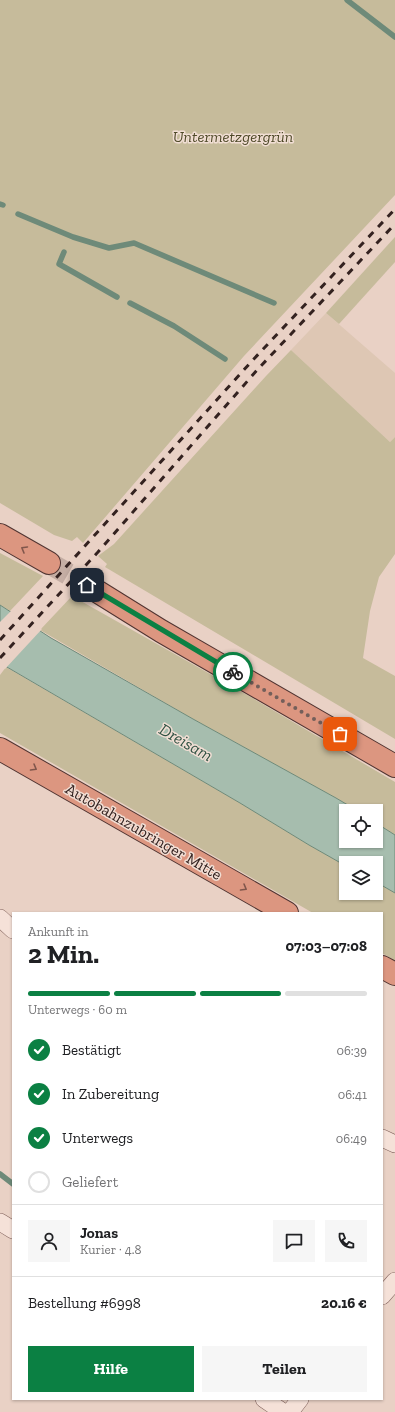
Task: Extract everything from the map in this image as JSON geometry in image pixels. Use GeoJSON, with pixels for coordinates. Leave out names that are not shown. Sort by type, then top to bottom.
{"type":"FeatureCollection","features":[{"type":"Feature","properties":{"kind":"highway"},"geometry":{"type":"LineString","coordinates":[[0,535],[49,563]]}},
{"type":"Feature","properties":{"kind":"highway"},"geometry":{"type":"LineString","coordinates":[[87,585],[161,630],[395,766]]}},
{"type":"Feature","properties":{"kind":"highway","name":"Autobahnzubringer Mitte"},"geometry":{"type":"LineString","coordinates":[[0,749],[285,912]]}},
{"type":"Feature","properties":{"kind":"highway"},"geometry":{"type":"LineString","coordinates":[[383,968],[395,974]]}},
{"type":"Feature","properties":{"kind":"street"},"geometry":{"type":"LineString","coordinates":[[0,918],[12,929]]}},
{"type":"Feature","properties":{"kind":"street"},"geometry":{"type":"LineString","coordinates":[[383,1138],[395,1144]]}},
{"type":"Feature","properties":{"kind":"street"},"geometry":{"type":"LineString","coordinates":[[0,1222],[12,1229]]}},
{"type":"Feature","properties":{"kind":"street"},"geometry":{"type":"LineString","coordinates":[[383,1295],[395,1281]]}},
{"type":"Feature","properties":{"kind":"street"},"geometry":{"type":"LineString","coordinates":[[265,1400],[283,1412]]}},
{"type":"Feature","properties":{"kind":"street"},"geometry":{"type":"LineString","coordinates":[[290,1412],[299,1400]]}},
{"type":"Feature","properties":{"kind":"shaded area"},"geometry":{"type":"Polygon","coordinates":[[[326,313],[395,373],[395,437],[390,442],[291,350],[326,313]]]}},
{"type":"Feature","properties":{"kind":"green space","name":"Untermetzgergrün"},"geometry":{"type":"Polygon","coordinates":[[[0,0],[395,0],[395,195],[244,356],[83,543],[77,537],[72,541],[54,535],[0,503],[0,0]]]}},
{"type":"Feature","properties":{"kind":"green space"},"geometry":{"type":"Polygon","coordinates":[[[395,237],[395,262],[339,324],[326,313],[395,237]]]}},
{"type":"Feature","properties":{"kind":"green space"},"geometry":{"type":"Polygon","coordinates":[[[291,350],[390,442],[395,437],[395,554],[379,577],[370,611],[363,658],[395,676],[395,739],[105,567],[107,564],[98,556],[114,544],[291,350]]]}},
{"type":"Feature","properties":{"kind":"green space"},"geometry":{"type":"Polygon","coordinates":[[[0,553],[43,576],[10,611],[0,605],[0,553]]]}},
{"type":"Feature","properties":{"kind":"green space"},"geometry":{"type":"Polygon","coordinates":[[[72,596],[249,696],[395,782],[395,835],[383,827],[383,804],[346,804],[193,719],[40,630],[72,596]]]}},
{"type":"Feature","properties":{"kind":"green space"},"geometry":{"type":"Polygon","coordinates":[[[6,667],[339,862],[339,900],[383,900],[383,886],[395,893],[395,961],[383,954],[383,912],[311,912],[0,733],[0,675],[6,667]]]}},
{"type":"Feature","properties":{"kind":"water","name":"Dreisam"},"geometry":{"type":"Polygon","coordinates":[[[0,605],[51,638],[346,804],[339,804],[339,848],[383,848],[383,827],[395,835],[395,893],[383,886],[383,856],[339,856],[339,862],[0,663],[0,605]]]}},
{"type":"Feature","properties":{"kind":"pier"},"geometry":{"type":"Polygon","coordinates":[[[12,610],[42,629],[5,669],[0,666],[0,622],[12,610]]]}},
{"type":"Feature","properties":{"kind":"waterway"},"geometry":{"type":"LineString","coordinates":[[347,0],[395,37]]}},
{"type":"Feature","properties":{"kind":"waterway"},"geometry":{"type":"LineString","coordinates":[[18,214],[73,237],[109,248],[134,243],[274,303]]}},
{"type":"Feature","properties":{"kind":"waterway"},"geometry":{"type":"LineString","coordinates":[[64,252],[59,264],[117,297]]}},
{"type":"Feature","properties":{"kind":"waterway"},"geometry":{"type":"LineString","coordinates":[[130,303],[174,326],[225,359]]}},
{"type":"Feature","properties":{"kind":"waterway"},"geometry":{"type":"LineString","coordinates":[[0,1174],[12,1183]]}},
{"type":"Feature","properties":{"kind":"tunnel"},"geometry":{"type":"LineString","coordinates":[[49,563],[87,585]]}},
{"type":"Feature","properties":{"kind":"railway"},"geometry":{"type":"LineString","coordinates":[[0,640],[251,362],[395,209]]}},
{"type":"Feature","properties":{"kind":"railway"},"geometry":{"type":"LineString","coordinates":[[0,658],[98,552],[258,369],[395,224]]}},
{"type":"Feature","properties":{"kind":"way so far"},"geometry":{"type":"LineString","coordinates":[[233,672],[340,734]]}},
{"type":"Feature","properties":{"kind":"route"},"geometry":{"type":"LineString","coordinates":[[87,585],[233,672]]}}]}
